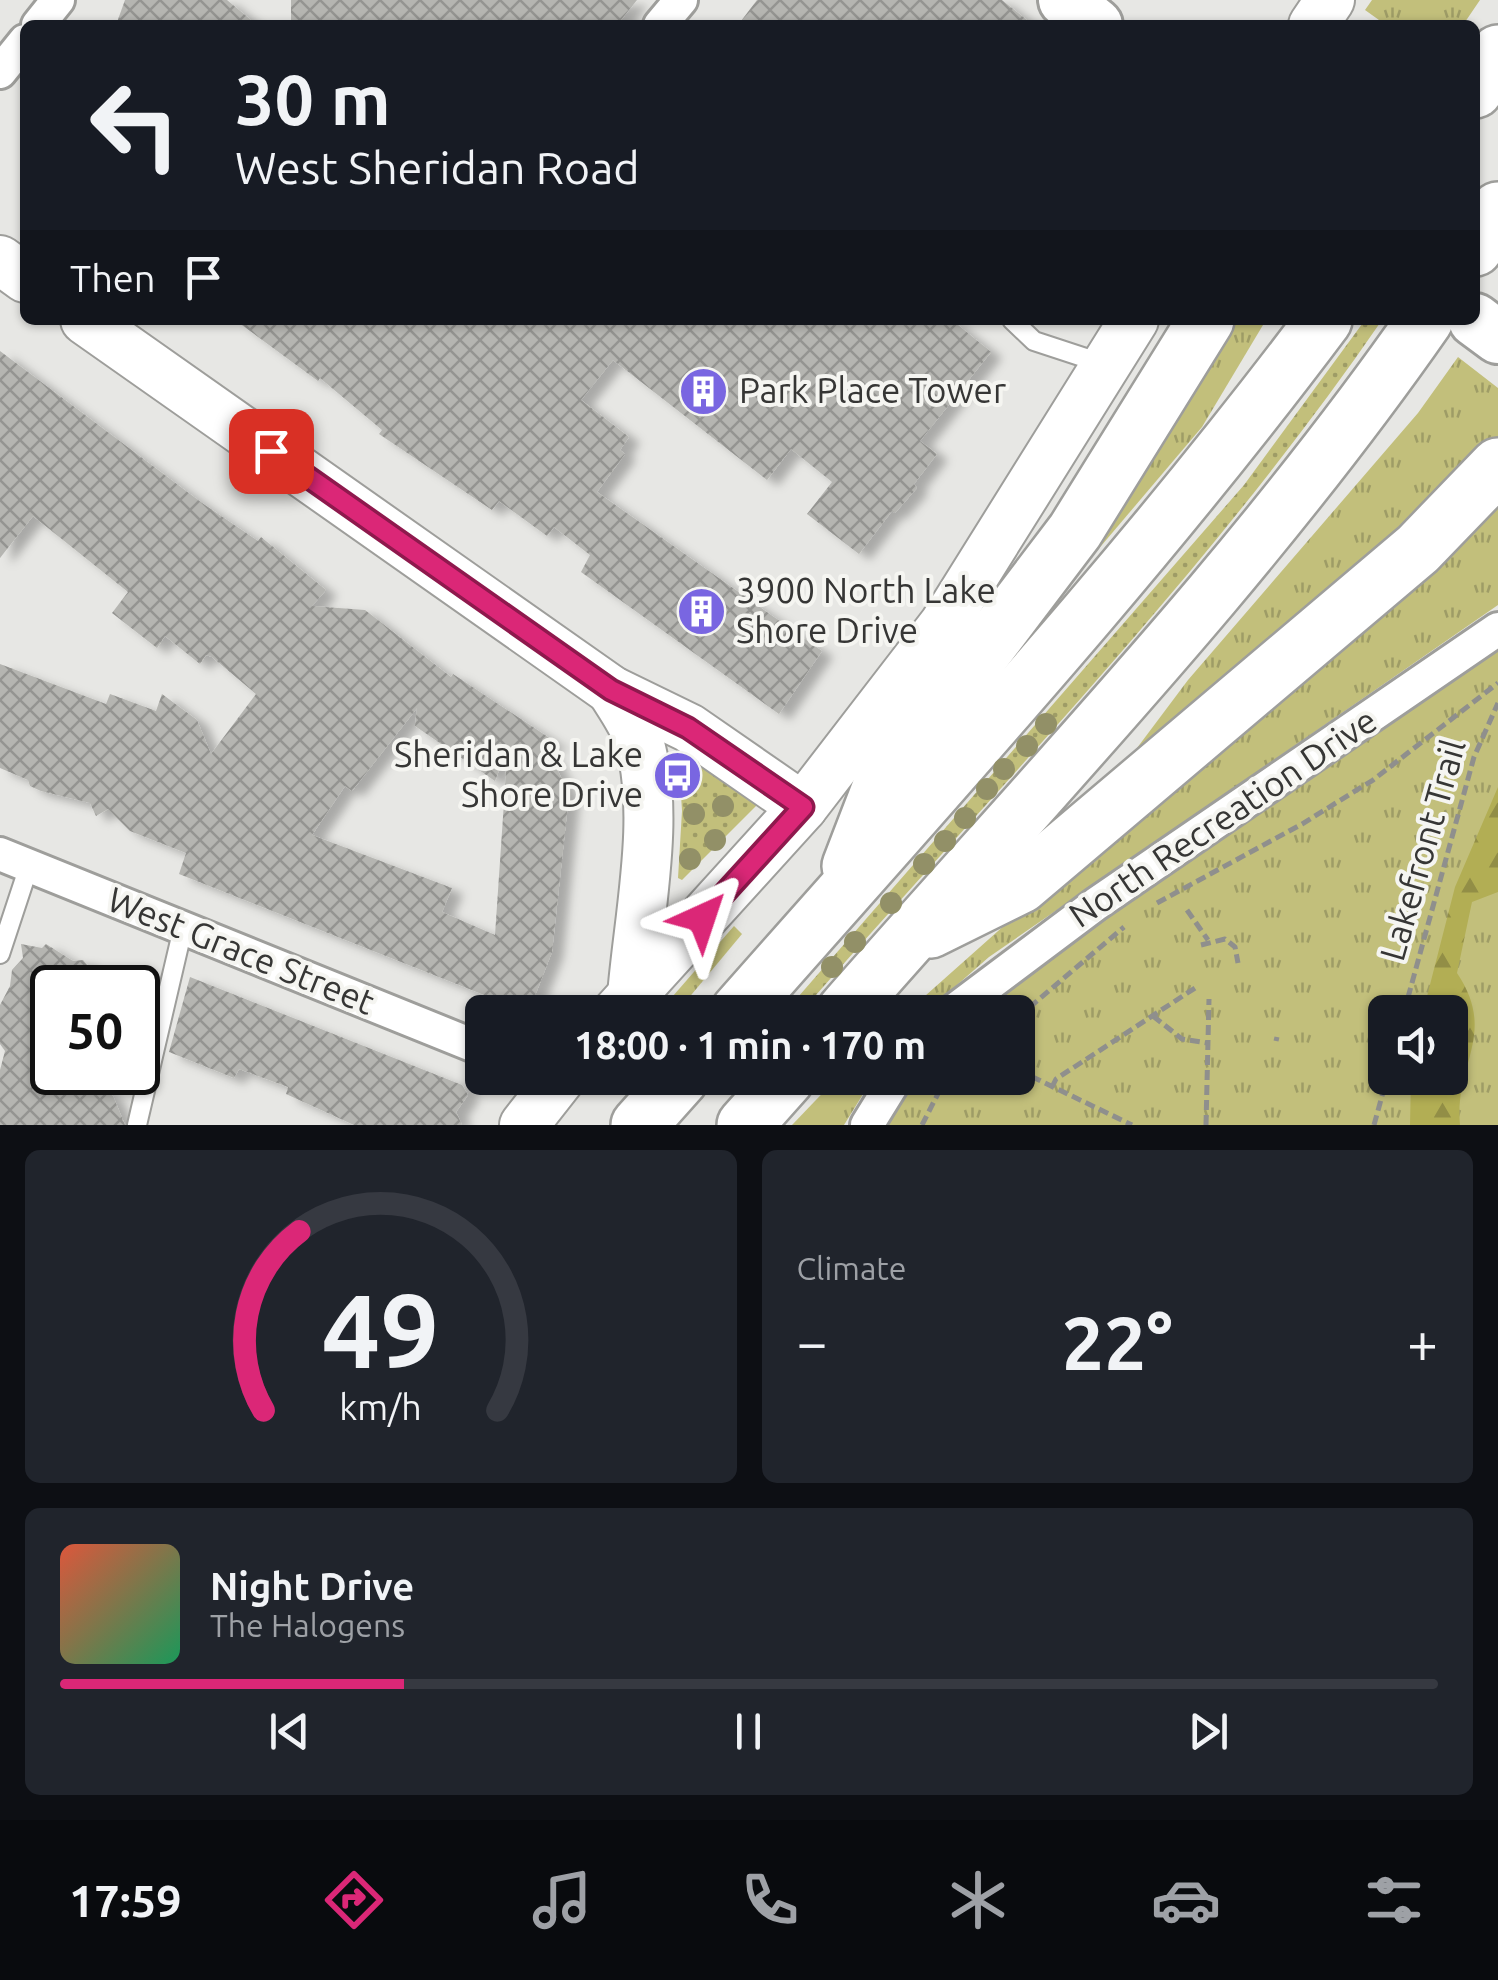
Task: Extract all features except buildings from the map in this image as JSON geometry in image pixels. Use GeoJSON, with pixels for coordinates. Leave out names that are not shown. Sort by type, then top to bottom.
{"type":"FeatureCollection","features":[{"type":"Feature","properties":{"kind":"highway"},"geometry":{"type":"LineString","coordinates":[[1480,82],[1498,53]]}},
{"type":"Feature","properties":{"kind":"highway"},"geometry":{"type":"LineString","coordinates":[[1480,240],[1498,210]]}},
{"type":"Feature","properties":{"kind":"highway"},"geometry":{"type":"LineString","coordinates":[[836,901],[880,788],[1074,531],[1203,325]]}},
{"type":"Feature","properties":{"kind":"highway"},"geometry":{"type":"LineString","coordinates":[[753,995],[1112,590],[1230,445],[1320,325]]}},
{"type":"Feature","properties":{"kind":"highway"},"geometry":{"type":"LineString","coordinates":[[859,995],[1175,639],[1356,416],[1421,326]]}},
{"type":"Feature","properties":{"kind":"highway"},"geometry":{"type":"LineString","coordinates":[[907,941],[1021,885],[1418,549],[1498,466]]}},
{"type":"Feature","properties":{"kind":"highway"},"geometry":{"type":"LineString","coordinates":[[639,1125],[666,1095]]}},
{"type":"Feature","properties":{"kind":"highway"},"geometry":{"type":"LineString","coordinates":[[745,1125],[772,1095]]}},
{"type":"Feature","properties":{"kind":"main road"},"geometry":{"type":"LineString","coordinates":[[1064,0],[1090,20]]}},
{"type":"Feature","properties":{"kind":"street"},"geometry":{"type":"LineString","coordinates":[[42,20],[58,0]]}},
{"type":"Feature","properties":{"kind":"street"},"geometry":{"type":"LineString","coordinates":[[664,20],[680,0]]}},
{"type":"Feature","properties":{"kind":"street"},"geometry":{"type":"LineString","coordinates":[[0,72],[20,47]]}},
{"type":"Feature","properties":{"kind":"street"},"geometry":{"type":"LineString","coordinates":[[92,325],[611,690],[688,728],[803,807]]}},
{"type":"Feature","properties":{"kind":"street"},"geometry":{"type":"LineString","coordinates":[[632,995],[803,807],[944,624],[1131,325]]}},
{"type":"Feature","properties":{"kind":"street","name":"North Recreation Drive"},"geometry":{"type":"LineString","coordinates":[[975,995],[1096,904],[1498,629]]}},
{"type":"Feature","properties":{"kind":"street"},"geometry":{"type":"LineString","coordinates":[[611,690],[638,738],[646,775],[645,861],[625,995]]}},
{"type":"Feature","properties":{"kind":"street","name":"West Grace Street"},"geometry":{"type":"LineString","coordinates":[[15,860],[465,1042]]}},
{"type":"Feature","properties":{"kind":"street"},"geometry":{"type":"LineString","coordinates":[[524,1125],[546,1095]]}},
{"type":"Feature","properties":{"kind":"street"},"geometry":{"type":"LineString","coordinates":[[867,1125],[886,1095]]}},
{"type":"Feature","properties":{"kind":"lane"},"geometry":{"type":"LineString","coordinates":[[1017,325],[1034,341],[1107,366]]}},
{"type":"Feature","properties":{"kind":"lane"},"geometry":{"type":"LineString","coordinates":[[0,954],[15,860]]}},
{"type":"Feature","properties":{"kind":"lane"},"geometry":{"type":"LineString","coordinates":[[136,1125],[183,928]]}},
{"type":"Feature","properties":{"kind":"path","name":"Lakefront Trail"},"geometry":{"type":"LineString","coordinates":[[1142,913],[1373,780],[1498,683]]}},
{"type":"Feature","properties":{"kind":"path","name":"Lakefront Trail"},"geometry":{"type":"LineString","coordinates":[[1409,995],[1474,758],[1498,704]]}},
{"type":"Feature","properties":{"kind":"path"},"geometry":{"type":"LineString","coordinates":[[1188,910],[1208,940]]}},
{"type":"Feature","properties":{"kind":"path"},"geometry":{"type":"LineString","coordinates":[[1035,1003],[1131,921]]}},
{"type":"Feature","properties":{"kind":"path"},"geometry":{"type":"LineString","coordinates":[[1202,945],[1219,938],[1231,942],[1238,963]]}},
{"type":"Feature","properties":{"kind":"path"},"geometry":{"type":"LineString","coordinates":[[1052,1087],[1056,1080],[1195,988]]}},
{"type":"Feature","properties":{"kind":"path"},"geometry":{"type":"LineString","coordinates":[[1206,1125],[1209,999]]}},
{"type":"Feature","properties":{"kind":"path"},"geometry":{"type":"LineString","coordinates":[[1154,1005],[1156,1014],[1182,1038],[1210,1039]]}},
{"type":"Feature","properties":{"kind":"path"},"geometry":{"type":"LineString","coordinates":[[1035,1078],[1132,1125]]}},
{"type":"Feature","properties":{"kind":"path"},"geometry":{"type":"LineString","coordinates":[[922,1125],[937,1095]]}},
{"type":"Feature","properties":{"kind":"path"},"geometry":{"type":"LineString","coordinates":[[1374,1125],[1382,1095]]}},
{"type":"Feature","properties":{"kind":"green space"},"geometry":{"type":"Polygon","coordinates":[[[1372,0],[1480,0],[1466,20],[1379,20],[1365,10],[1372,0]]]}},
{"type":"Feature","properties":{"kind":"green space"},"geometry":{"type":"Polygon","coordinates":[[[1225,325],[1263,325],[1202,427],[990,677],[1225,325]]]}},
{"type":"Feature","properties":{"kind":"green space"},"geometry":{"type":"Polygon","coordinates":[[[1361,325],[1378,325],[1247,501],[1102,675],[816,995],[800,995],[1244,485],[1361,325]]]}},
{"type":"Feature","properties":{"kind":"green space"},"geometry":{"type":"Polygon","coordinates":[[[1458,357],[1498,388],[1498,438],[1401,538],[1107,788],[1188,680],[1418,413],[1458,357]]]}},
{"type":"Feature","properties":{"kind":"green space"},"geometry":{"type":"Polygon","coordinates":[[[1498,486],[1498,605],[989,957],[945,995],[926,995],[1498,486]]]}},
{"type":"Feature","properties":{"kind":"green space"},"geometry":{"type":"Polygon","coordinates":[[[1498,649],[1498,1125],[885,1125],[905,1095],[1035,1095],[1035,995],[1000,995],[1055,953],[1498,649]]]}},
{"type":"Feature","properties":{"kind":"green space"},"geometry":{"type":"Polygon","coordinates":[[[678,747],[760,802],[682,880],[678,878],[682,811],[678,747]]]}},
{"type":"Feature","properties":{"kind":"green space"},"geometry":{"type":"Polygon","coordinates":[[[1498,787],[1498,892],[1472,902],[1457,973],[1469,995],[1474,1014],[1468,1065],[1468,995],[1427,995],[1455,887],[1498,787]]]}},
{"type":"Feature","properties":{"kind":"green space"},"geometry":{"type":"Polygon","coordinates":[[[734,926],[742,934],[691,995],[674,995],[734,926]]]}},
{"type":"Feature","properties":{"kind":"green space"},"geometry":{"type":"Polygon","coordinates":[[[821,1095],[863,1095],[844,1125],[792,1125],[821,1095]]]}},
{"type":"Feature","properties":{"kind":"green space"},"geometry":{"type":"Polygon","coordinates":[[[1411,1095],[1461,1095],[1460,1125],[1410,1125],[1411,1095]]]}},
{"type":"Feature","properties":{"kind":"place","name":"Park Place Tower"},"geometry":{"type":"Point","coordinates":[704,391]}},
{"type":"Feature","properties":{"kind":"place","name":"3900 North Lake Shore Drive"},"geometry":{"type":"Point","coordinates":[701,611]}},
{"type":"Feature","properties":{"kind":"place","name":"Sheridan & Lake Shore Drive"},"geometry":{"type":"Point","coordinates":[678,775]}},
{"type":"Feature","properties":{"kind":"route"},"geometry":{"type":"LineString","coordinates":[[271,451],[611,690],[688,728],[803,807],[702,918]]}}]}
